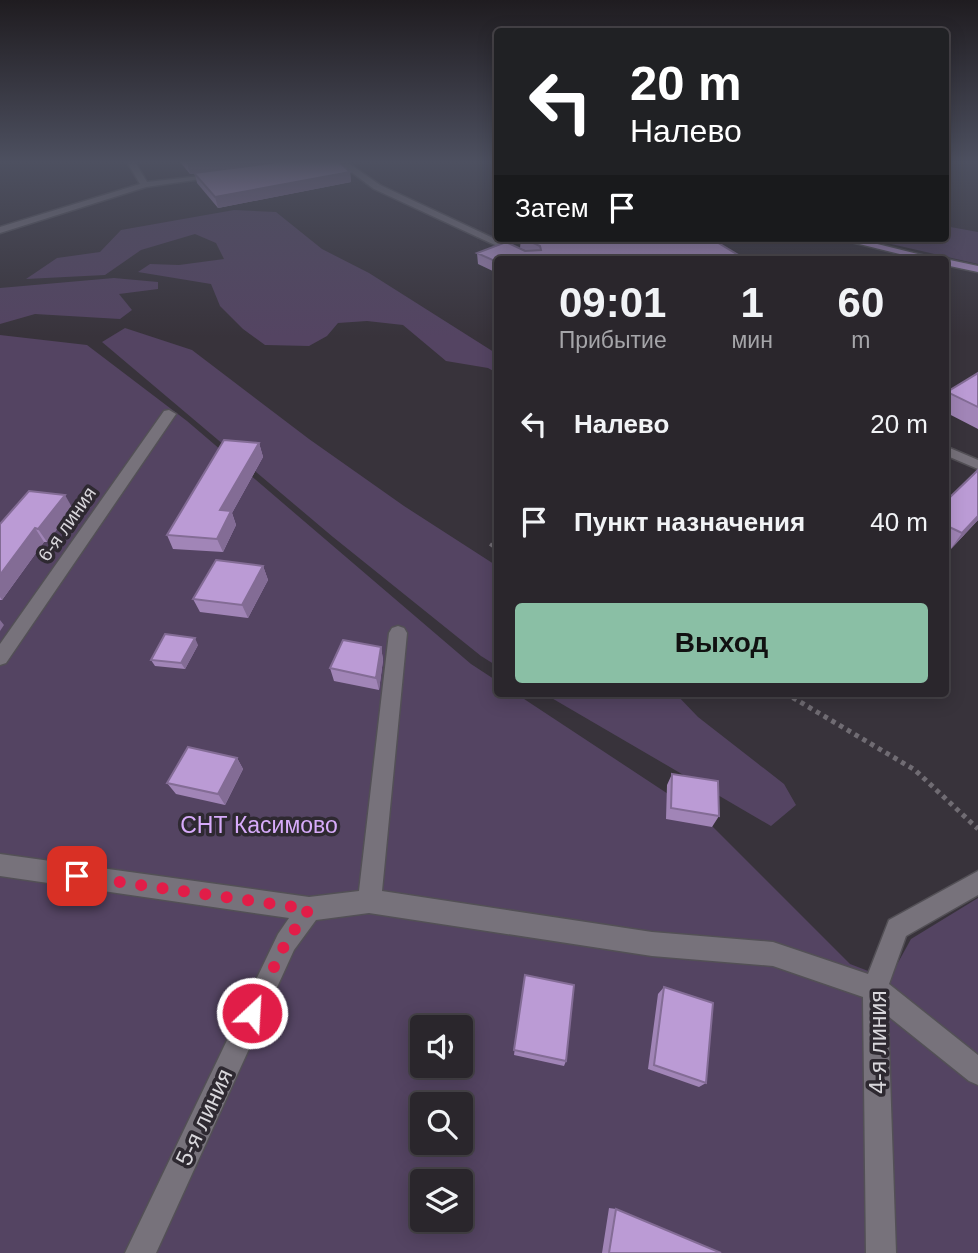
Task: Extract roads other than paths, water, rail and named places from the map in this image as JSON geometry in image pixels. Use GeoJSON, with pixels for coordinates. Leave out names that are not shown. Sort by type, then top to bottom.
{"type":"FeatureCollection","features":[{"type":"Feature","properties":{"kind":"main road"},"geometry":{"type":"LineString","coordinates":[[858,242],[920,256]]}},
{"type":"Feature","properties":{"kind":"main road"},"geometry":{"type":"LineString","coordinates":[[949,263],[978,269]]}},
{"type":"Feature","properties":{"kind":"street"},"geometry":{"type":"LineString","coordinates":[[0,230],[31,220]]}},
{"type":"Feature","properties":{"kind":"street"},"geometry":{"type":"LineString","coordinates":[[450,220],[494,241]]}},
{"type":"Feature","properties":{"kind":"street"},"geometry":{"type":"LineString","coordinates":[[496,242],[526,256]]}},
{"type":"Feature","properties":{"kind":"street","name":"6-я линия"},"geometry":{"type":"LineString","coordinates":[[0,658],[169,414]]}},
{"type":"Feature","properties":{"kind":"street"},"geometry":{"type":"LineString","coordinates":[[949,452],[978,465]]}},
{"type":"Feature","properties":{"kind":"street"},"geometry":{"type":"LineString","coordinates":[[369,901],[398,633]]}},
{"type":"Feature","properties":{"kind":"street"},"geometry":{"type":"LineString","coordinates":[[0,865],[309,909],[369,901],[652,944],[773,954],[875,989],[978,1072]]}},
{"type":"Feature","properties":{"kind":"street","name":"4-я линия"},"geometry":{"type":"LineString","coordinates":[[881,1253],[875,989],[897,928],[978,882]]}},
{"type":"Feature","properties":{"kind":"street","name":"5-я линия"},"geometry":{"type":"LineString","coordinates":[[140,1253],[286,942],[309,909]]}},
{"type":"Feature","properties":{"kind":"park label","name":"СНТ Касимово"},"geometry":{"type":"Point","coordinates":[259,825]}}]}
